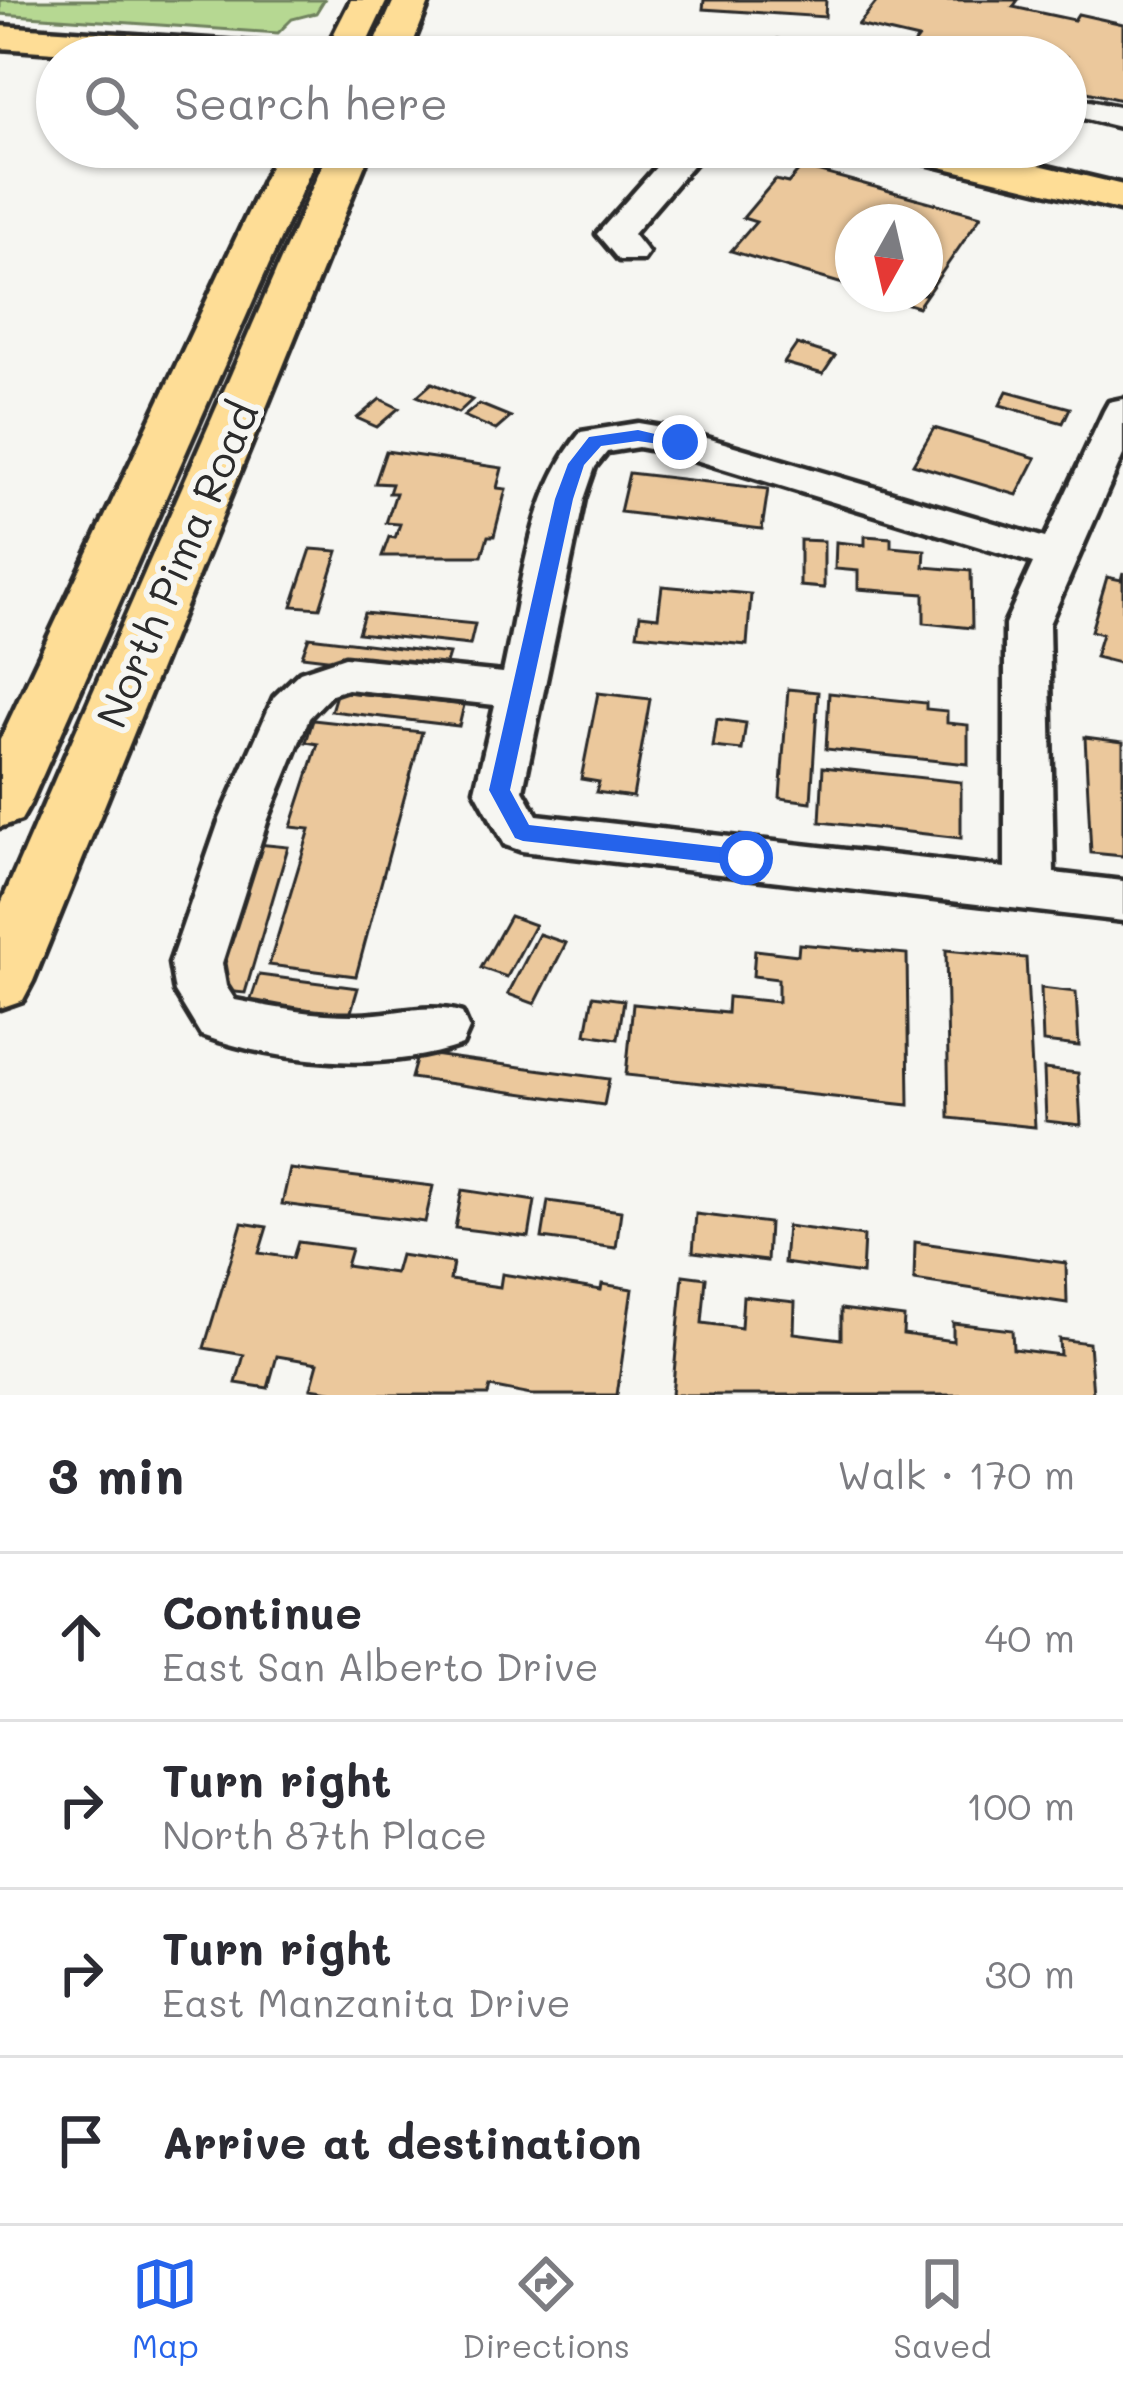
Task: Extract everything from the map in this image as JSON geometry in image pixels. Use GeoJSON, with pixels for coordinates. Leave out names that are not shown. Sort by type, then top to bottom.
{"type":"FeatureCollection","features":[{"type":"Feature","properties":{"kind":"main road"},"geometry":{"type":"LineString","coordinates":[[351,36],[369,0]]}},
{"type":"Feature","properties":{"kind":"main road"},"geometry":{"type":"LineString","coordinates":[[397,36],[412,0]]}},
{"type":"Feature","properties":{"kind":"main road"},"geometry":{"type":"LineString","coordinates":[[0,37],[36,40]]}},
{"type":"Feature","properties":{"kind":"main road"},"geometry":{"type":"LineString","coordinates":[[1087,160],[1123,169]]}},
{"type":"Feature","properties":{"kind":"main road","name":"North Pima Road"},"geometry":{"type":"LineString","coordinates":[[0,804],[290,168]]}},
{"type":"Feature","properties":{"kind":"main road","name":"North Pima Road"},"geometry":{"type":"LineString","coordinates":[[0,981],[342,168]]}},
{"type":"Feature","properties":{"kind":"main road"},"geometry":{"type":"LineString","coordinates":[[998,168],[1123,198]]}},
{"type":"Feature","properties":{"kind":"main road"},"geometry":{"type":"LineString","coordinates":[[0,913],[69,819]]}},
{"type":"Feature","properties":{"kind":"street"},"geometry":{"type":"LineString","coordinates":[[1087,110],[1123,118]]}},
{"type":"Feature","properties":{"kind":"street"},"geometry":{"type":"LineString","coordinates":[[631,253],[614,234],[673,168]]}},
{"type":"Feature","properties":{"kind":"street"},"geometry":{"type":"LineString","coordinates":[[1030,890],[1027,624],[1054,555],[1123,411]]}},
{"type":"Feature","properties":{"kind":"street"},"geometry":{"type":"LineString","coordinates":[[1054,555],[680,442],[638,435],[595,441],[576,464],[564,499],[500,790],[523,832],[1123,901]]}},
{"type":"Feature","properties":{"kind":"street"},"geometry":{"type":"LineString","coordinates":[[443,1029],[391,1039],[328,1041],[219,1019],[201,992],[196,963],[244,819],[290,710],[316,683],[345,673],[521,691]]}},
{"type":"Feature","properties":{"kind":"green space"},"geometry":{"type":"Polygon","coordinates":[[[0,0],[324,0],[316,13],[292,19],[278,33],[0,14],[0,0]]]}},
{"type":"Feature","properties":{"kind":"building"},"geometry":{"type":"Polygon","coordinates":[[[704,0],[826,0],[825,17],[703,9],[704,0]]]}},
{"type":"Feature","properties":{"kind":"building"},"geometry":{"type":"Polygon","coordinates":[[[878,0],[1018,0],[1013,7],[1123,24],[1123,97],[1087,92],[1087,36],[905,36],[858,25],[878,0]]]}},
{"type":"Feature","properties":{"kind":"building"},"geometry":{"type":"Polygon","coordinates":[[[806,168],[937,204],[835,204],[835,282],[731,251],[756,222],[743,218],[775,180],[788,183],[806,168]]]}},
{"type":"Feature","properties":{"kind":"building"},"geometry":{"type":"Polygon","coordinates":[[[943,206],[981,216],[943,271],[943,206]]]}},
{"type":"Feature","properties":{"kind":"building"},"geometry":{"type":"Polygon","coordinates":[[[797,344],[835,356],[823,374],[784,363],[797,344]]]}},
{"type":"Feature","properties":{"kind":"building"},"geometry":{"type":"Polygon","coordinates":[[[432,383],[472,400],[458,413],[417,396],[432,383]]]}},
{"type":"Feature","properties":{"kind":"building"},"geometry":{"type":"Polygon","coordinates":[[[1007,391],[1070,408],[1063,423],[1000,405],[1007,391]]]}},
{"type":"Feature","properties":{"kind":"building"},"geometry":{"type":"Polygon","coordinates":[[[380,399],[399,408],[377,427],[357,418],[380,399]]]}},
{"type":"Feature","properties":{"kind":"building"},"geometry":{"type":"Polygon","coordinates":[[[479,404],[511,417],[496,430],[464,416],[479,404]]]}},
{"type":"Feature","properties":{"kind":"building"},"geometry":{"type":"Polygon","coordinates":[[[934,428],[1036,458],[1017,495],[913,464],[934,428]]]}},
{"type":"Feature","properties":{"kind":"building"},"geometry":{"type":"Polygon","coordinates":[[[386,451],[502,468],[497,488],[506,489],[494,536],[488,536],[482,556],[382,556],[400,524],[386,523],[396,493],[389,493],[392,484],[375,483],[386,451]]]}},
{"type":"Feature","properties":{"kind":"building"},"geometry":{"type":"Polygon","coordinates":[[[629,473],[768,489],[762,529],[620,512],[629,473]]]}},
{"type":"Feature","properties":{"kind":"building"},"geometry":{"type":"Polygon","coordinates":[[[865,536],[891,538],[891,547],[925,550],[924,567],[971,571],[972,628],[924,623],[924,594],[858,589],[858,571],[835,569],[836,542],[865,545],[865,536]]]}},
{"type":"Feature","properties":{"kind":"building"},"geometry":{"type":"Polygon","coordinates":[[[800,540],[824,541],[824,588],[800,586],[800,540]]]}},
{"type":"Feature","properties":{"kind":"building"},"geometry":{"type":"Polygon","coordinates":[[[311,549],[338,551],[320,608],[292,606],[311,549]]]}},
{"type":"Feature","properties":{"kind":"building"},"geometry":{"type":"Polygon","coordinates":[[[1123,572],[1123,664],[1095,657],[1102,634],[1091,631],[1107,577],[1121,580],[1123,572]]]}},
{"type":"Feature","properties":{"kind":"building"},"geometry":{"type":"Polygon","coordinates":[[[662,586],[751,594],[747,645],[637,634],[640,615],[658,617],[662,586]]]}},
{"type":"Feature","properties":{"kind":"building"},"geometry":{"type":"Polygon","coordinates":[[[364,613],[475,624],[470,645],[358,633],[364,613]]]}},
{"type":"Feature","properties":{"kind":"building"},"geometry":{"type":"Polygon","coordinates":[[[309,637],[449,654],[443,673],[302,656],[309,637]]]}},
{"type":"Feature","properties":{"kind":"building"},"geometry":{"type":"Polygon","coordinates":[[[788,689],[818,692],[811,802],[780,798],[788,689]]]}},
{"type":"Feature","properties":{"kind":"building"},"geometry":{"type":"Polygon","coordinates":[[[337,691],[464,705],[459,726],[331,711],[337,691]]]}},
{"type":"Feature","properties":{"kind":"building"},"geometry":{"type":"Polygon","coordinates":[[[598,693],[650,699],[633,797],[596,792],[599,782],[581,779],[598,693]]]}},
{"type":"Feature","properties":{"kind":"building"},"geometry":{"type":"Polygon","coordinates":[[[829,693],[926,703],[926,709],[947,711],[947,723],[968,725],[968,764],[826,749],[829,693]]]}},
{"type":"Feature","properties":{"kind":"building"},"geometry":{"type":"Polygon","coordinates":[[[717,719],[746,723],[742,750],[713,747],[717,719]]]}},
{"type":"Feature","properties":{"kind":"building"},"geometry":{"type":"Polygon","coordinates":[[[313,720],[422,732],[356,976],[269,965],[310,829],[291,827],[318,744],[306,742],[313,720]]]}},
{"type":"Feature","properties":{"kind":"building"},"geometry":{"type":"Polygon","coordinates":[[[1085,737],[1123,742],[1123,856],[1091,853],[1085,737]]]}},
{"type":"Feature","properties":{"kind":"building"},"geometry":{"type":"Polygon","coordinates":[[[823,767],[961,782],[961,838],[820,822],[823,767]]]}},
{"type":"Feature","properties":{"kind":"building"},"geometry":{"type":"Polygon","coordinates":[[[257,844],[288,847],[245,993],[212,990],[257,844]]]}},
{"type":"Feature","properties":{"kind":"building"},"geometry":{"type":"Polygon","coordinates":[[[510,916],[535,925],[507,977],[481,968],[510,916]]]}},
{"type":"Feature","properties":{"kind":"building"},"geometry":{"type":"Polygon","coordinates":[[[539,934],[566,943],[535,1004],[508,994],[539,934]]]}},
{"type":"Feature","properties":{"kind":"building"},"geometry":{"type":"Polygon","coordinates":[[[799,944],[907,954],[909,1105],[626,1075],[633,1004],[727,1013],[728,997],[778,1002],[778,979],[753,976],[755,950],[798,955],[799,944]]]}},
{"type":"Feature","properties":{"kind":"building"},"geometry":{"type":"Polygon","coordinates":[[[946,950],[1026,958],[1035,1127],[949,1118],[946,950]]]}},
{"type":"Feature","properties":{"kind":"building"},"geometry":{"type":"Polygon","coordinates":[[[259,975],[358,988],[350,1015],[250,1002],[259,975]]]}},
{"type":"Feature","properties":{"kind":"building"},"geometry":{"type":"Polygon","coordinates":[[[1041,988],[1076,992],[1079,1046],[1043,1042],[1041,988]]]}},
{"type":"Feature","properties":{"kind":"building"},"geometry":{"type":"Polygon","coordinates":[[[593,996],[624,1000],[618,1039],[586,1034],[593,996]]]}},
{"type":"Feature","properties":{"kind":"building"},"geometry":{"type":"Polygon","coordinates":[[[418,1053],[609,1079],[604,1105],[411,1078],[418,1053]]]}},
{"type":"Feature","properties":{"kind":"building"},"geometry":{"type":"Polygon","coordinates":[[[1044,1069],[1078,1073],[1081,1125],[1046,1121],[1044,1069]]]}},
{"type":"Feature","properties":{"kind":"building"},"geometry":{"type":"Polygon","coordinates":[[[290,1169],[433,1186],[425,1222],[282,1204],[290,1169]]]}},
{"type":"Feature","properties":{"kind":"building"},"geometry":{"type":"Polygon","coordinates":[[[462,1190],[535,1201],[529,1237],[455,1228],[462,1190]]]}},
{"type":"Feature","properties":{"kind":"building"},"geometry":{"type":"Polygon","coordinates":[[[548,1201],[621,1211],[616,1248],[542,1238],[548,1201]]]}},
{"type":"Feature","properties":{"kind":"building"},"geometry":{"type":"Polygon","coordinates":[[[696,1214],[769,1223],[767,1261],[693,1252],[696,1214]]]}},
{"type":"Feature","properties":{"kind":"building"},"geometry":{"type":"Polygon","coordinates":[[[242,1223],[267,1227],[259,1253],[293,1258],[298,1242],[351,1249],[346,1266],[395,1273],[400,1255],[453,1263],[450,1280],[500,1287],[502,1274],[601,1290],[602,1284],[632,1289],[617,1395],[531,1395],[490,1387],[488,1395],[355,1395],[311,1388],[318,1363],[277,1356],[268,1388],[236,1383],[244,1355],[204,1348],[242,1223]]]}},
{"type":"Feature","properties":{"kind":"building"},"geometry":{"type":"Polygon","coordinates":[[[787,1226],[864,1236],[862,1274],[784,1263],[787,1226]]]}},
{"type":"Feature","properties":{"kind":"building"},"geometry":{"type":"Polygon","coordinates":[[[915,1242],[1066,1263],[1067,1303],[914,1280],[915,1242]]]}},
{"type":"Feature","properties":{"kind":"building"},"geometry":{"type":"Polygon","coordinates":[[[683,1275],[706,1278],[702,1323],[741,1328],[743,1296],[795,1302],[794,1333],[841,1339],[841,1309],[904,1317],[903,1334],[953,1341],[953,1323],[1012,1330],[1013,1349],[1060,1355],[1059,1339],[1089,1343],[1093,1395],[672,1395],[683,1275]]]}},
{"type":"Feature","properties":{"kind":"route"},"geometry":{"type":"LineString","coordinates":[[680,442],[638,435],[595,441],[576,464],[564,499],[500,790],[523,832],[746,858]]}}]}
